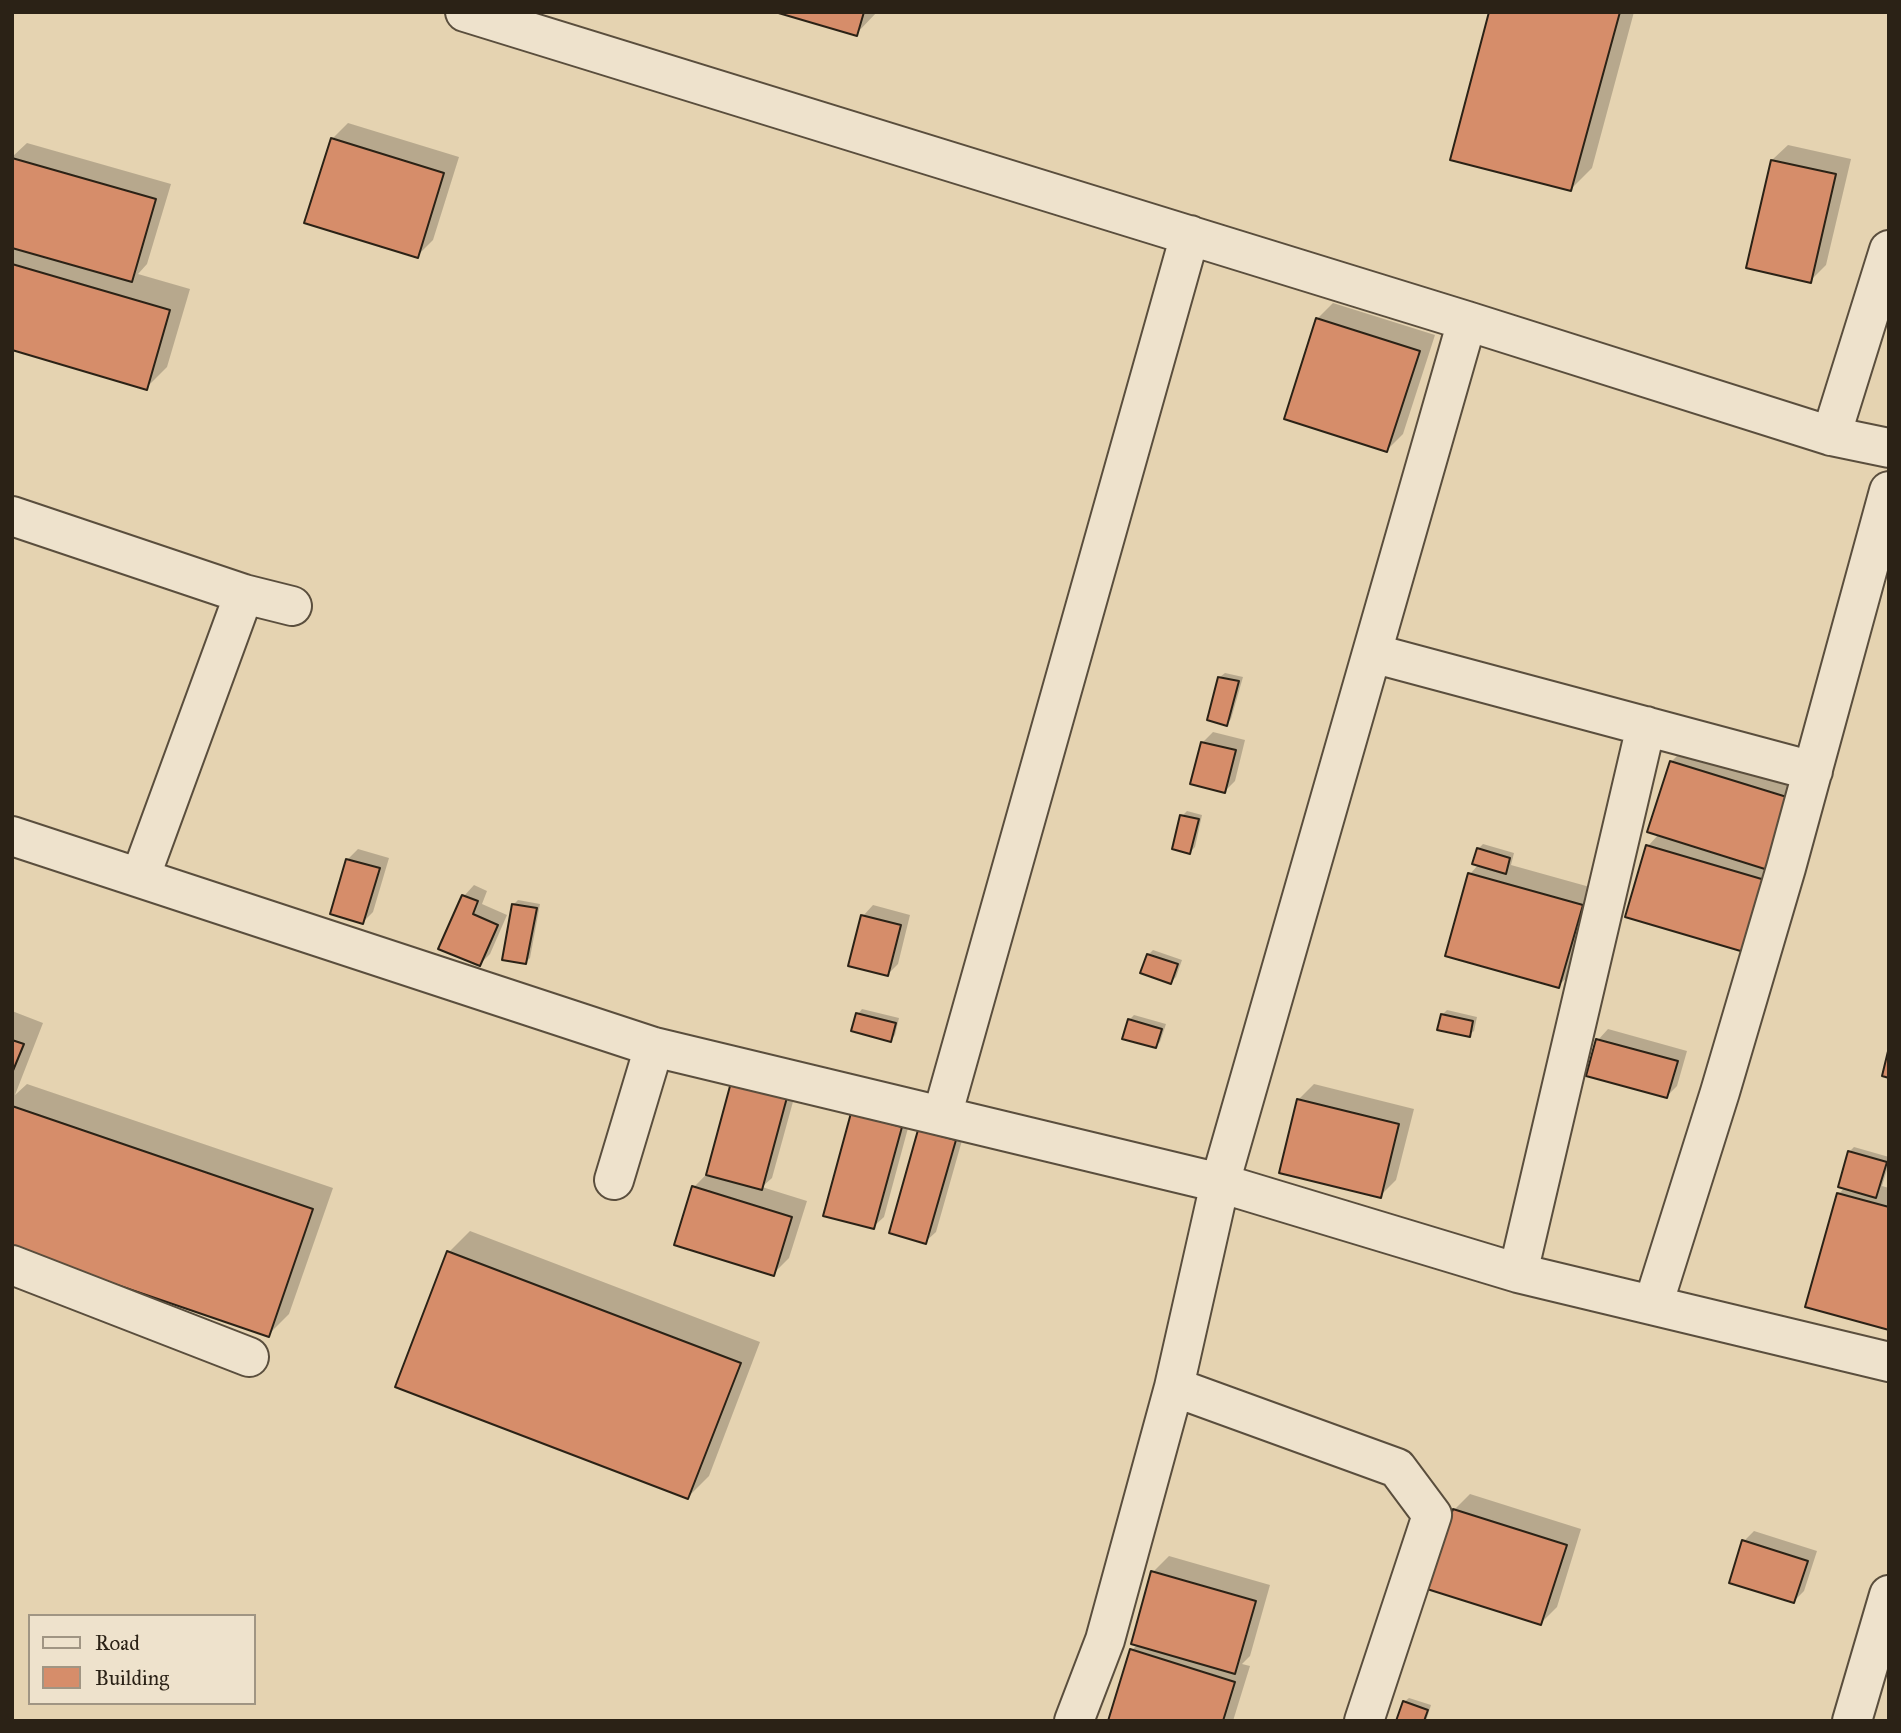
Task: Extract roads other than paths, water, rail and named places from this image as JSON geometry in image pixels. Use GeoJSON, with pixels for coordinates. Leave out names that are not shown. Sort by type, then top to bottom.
{"type":"FeatureCollection","features":[{"type":"Feature","properties":{"kind":"street"},"geometry":{"type":"LineString","coordinates":[[465,12],[1467,321],[1830,436],[1889,448]]}},
{"type":"Feature","properties":{"kind":"street"},"geometry":{"type":"LineString","coordinates":[[942,1116],[1190,235]]}},
{"type":"Feature","properties":{"kind":"street"},"geometry":{"type":"LineString","coordinates":[[1830,436],[1889,250]]}},
{"type":"Feature","properties":{"kind":"street"},"geometry":{"type":"LineString","coordinates":[[1074,1721],[1105,1640],[1174,1387],[1220,1183],[1467,321]]}},
{"type":"Feature","properties":{"kind":"street"},"geometry":{"type":"LineString","coordinates":[[1653,1305],[1786,868],[1889,491]]}},
{"type":"Feature","properties":{"kind":"street"},"geometry":{"type":"LineString","coordinates":[[12,516],[244,594],[292,606]]}},
{"type":"Feature","properties":{"kind":"street"},"geometry":{"type":"LineString","coordinates":[[140,878],[244,594]]}},
{"type":"Feature","properties":{"kind":"street"},"geometry":{"type":"LineString","coordinates":[[1372,653],[1813,771]]}},
{"type":"Feature","properties":{"kind":"street"},"geometry":{"type":"LineString","coordinates":[[1518,1273],[1646,726]]}},
{"type":"Feature","properties":{"kind":"street"},"geometry":{"type":"LineString","coordinates":[[12,836],[654,1047],[1220,1183],[1518,1273],[1889,1362]]}},
{"type":"Feature","properties":{"kind":"street"},"geometry":{"type":"LineString","coordinates":[[614,1180],[654,1047]]}},
{"type":"Feature","properties":{"kind":"street"},"geometry":{"type":"LineString","coordinates":[[12,1265],[248,1357]]}},
{"type":"Feature","properties":{"kind":"street"},"geometry":{"type":"LineString","coordinates":[[1174,1387],[1398,1468],[1432,1515],[1364,1721]]}},
{"type":"Feature","properties":{"kind":"street"},"geometry":{"type":"LineString","coordinates":[[1852,1721],[1889,1595]]}}]}
